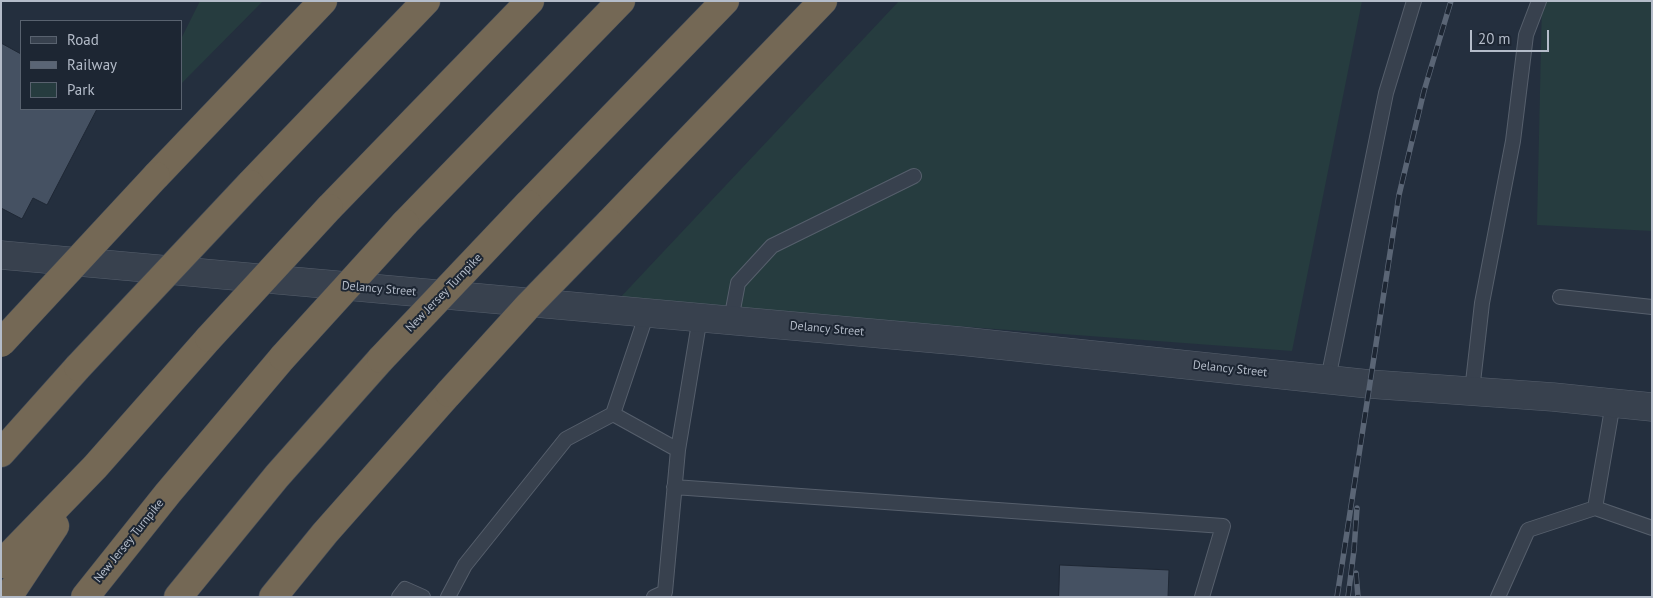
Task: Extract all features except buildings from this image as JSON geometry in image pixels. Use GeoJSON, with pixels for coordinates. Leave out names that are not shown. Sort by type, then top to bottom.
{"type":"FeatureCollection","features":[{"type":"Feature","properties":{"kind":"highway"},"geometry":{"type":"LineString","coordinates":[[1,343],[156,176],[323,1]]}},
{"type":"Feature","properties":{"kind":"highway"},"geometry":{"type":"LineString","coordinates":[[1,453],[78,367],[250,184],[426,1]]}},
{"type":"Feature","properties":{"kind":"highway"},"geometry":{"type":"LineString","coordinates":[[1,564],[95,467],[209,338],[330,208],[530,1]]}},
{"type":"Feature","properties":{"kind":"highway","name":"New Jersey Turnpike"},"geometry":{"type":"LineString","coordinates":[[85,597],[168,493],[283,357],[405,223],[621,1]]}},
{"type":"Feature","properties":{"kind":"highway","name":"New Jersey Turnpike"},"geometry":{"type":"LineString","coordinates":[[178,597],[277,476],[382,359],[528,204],[725,1]]}},
{"type":"Feature","properties":{"kind":"highway"},"geometry":{"type":"LineString","coordinates":[[273,597],[338,518],[530,305],[823,1]]}},
{"type":"Feature","properties":{"kind":"highway"},"geometry":{"type":"LineString","coordinates":[[8,597],[95,467]]}},
{"type":"Feature","properties":{"kind":"street","name":"Delancy Street"},"geometry":{"type":"LineString","coordinates":[[1,255],[960,341],[1328,379],[1652,406]]}},
{"type":"Feature","properties":{"kind":"lane"},"geometry":{"type":"LineString","coordinates":[[1328,379],[1386,93],[1414,1]]}},
{"type":"Feature","properties":{"kind":"lane"},"geometry":{"type":"LineString","coordinates":[[1472,391],[1482,303],[1512,141],[1526,35],[1539,1]]}},
{"type":"Feature","properties":{"kind":"lane"},"geometry":{"type":"LineString","coordinates":[[730,320],[738,283],[772,246],[914,176]]}},
{"type":"Feature","properties":{"kind":"lane"},"geometry":{"type":"LineString","coordinates":[[1560,297],[1652,307]]}},
{"type":"Feature","properties":{"kind":"lane"},"geometry":{"type":"LineString","coordinates":[[448,597],[466,565],[566,439],[614,414],[647,313]]}},
{"type":"Feature","properties":{"kind":"lane"},"geometry":{"type":"LineString","coordinates":[[654,597],[665,592],[678,450],[700,317]]}},
{"type":"Feature","properties":{"kind":"lane"},"geometry":{"type":"LineString","coordinates":[[1595,508],[1613,403]]}},
{"type":"Feature","properties":{"kind":"lane"},"geometry":{"type":"LineString","coordinates":[[614,414],[678,450]]}},
{"type":"Feature","properties":{"kind":"lane"},"geometry":{"type":"LineString","coordinates":[[674,487],[1223,526],[1202,597]]}},
{"type":"Feature","properties":{"kind":"lane"},"geometry":{"type":"LineString","coordinates":[[1498,597],[1528,530],[1595,508],[1652,528]]}},
{"type":"Feature","properties":{"kind":"lane"},"geometry":{"type":"LineString","coordinates":[[399,597],[405,589],[422,597]]}},
{"type":"Feature","properties":{"kind":"green space"},"geometry":{"type":"Polygon","coordinates":[[[200,1],[263,1],[182,83],[182,37],[200,1]]]}},
{"type":"Feature","properties":{"kind":"green space"},"geometry":{"type":"Polygon","coordinates":[[[899,1],[1362,1],[1292,351],[617,301],[899,1]]]}},
{"type":"Feature","properties":{"kind":"green space"},"geometry":{"type":"Polygon","coordinates":[[[1542,1],[1652,1],[1652,231],[1537,225],[1542,1]]]}},
{"type":"Feature","properties":{"kind":"railway"},"geometry":{"type":"LineString","coordinates":[[1337,597],[1399,195],[1424,91],[1451,1]]}},
{"type":"Feature","properties":{"kind":"railway"},"geometry":{"type":"LineString","coordinates":[[1348,597],[1357,508]]}},
{"type":"Feature","properties":{"kind":"railway"},"geometry":{"type":"LineString","coordinates":[[1356,573],[1358,597]]}}]}
